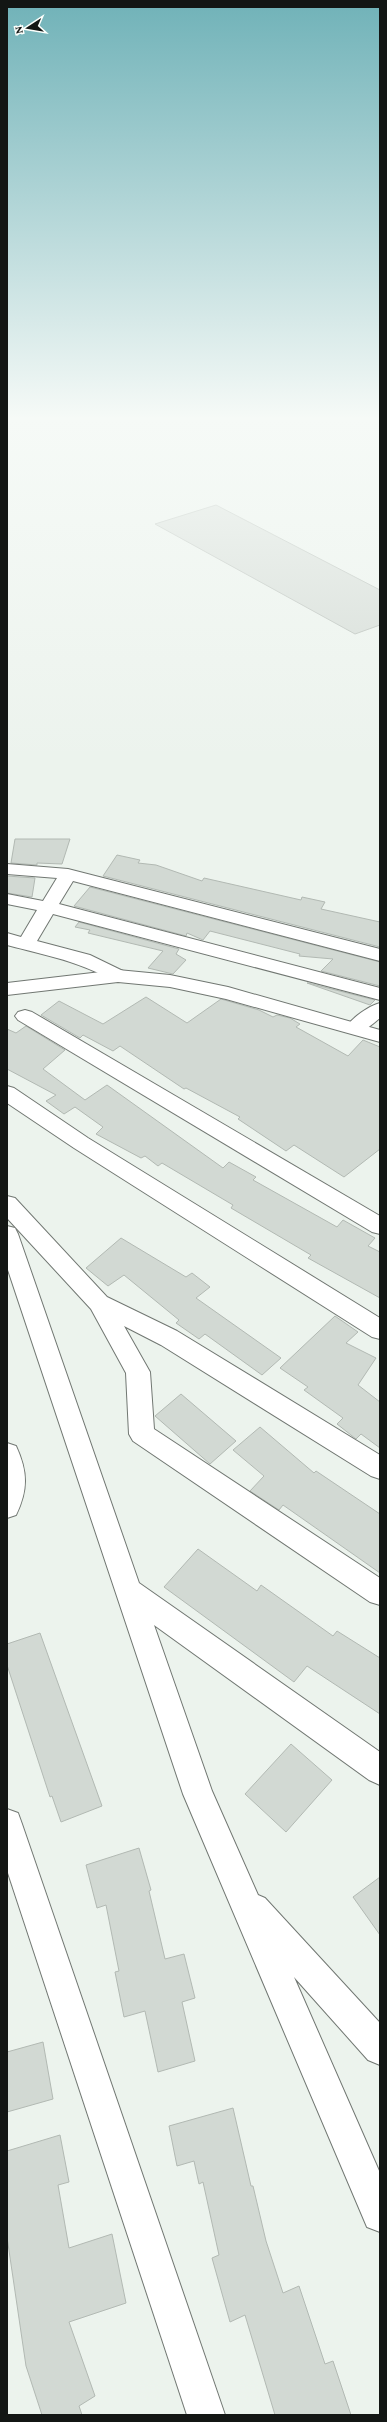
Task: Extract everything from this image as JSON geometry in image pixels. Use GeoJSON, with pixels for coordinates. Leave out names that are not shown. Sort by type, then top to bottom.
{"type":"FeatureCollection","features":[{"type":"Feature","properties":{"kind":"street"},"geometry":{"type":"LineString","coordinates":[[7,869],[68,874],[380,955]]}},
{"type":"Feature","properties":{"kind":"street"},"geometry":{"type":"LineString","coordinates":[[26,944],[68,874]]}},
{"type":"Feature","properties":{"kind":"street"},"geometry":{"type":"LineString","coordinates":[[7,899],[48,908],[380,994]]}},
{"type":"Feature","properties":{"kind":"street"},"geometry":{"type":"LineString","coordinates":[[7,939],[84,959],[118,976]]}},
{"type":"Feature","properties":{"kind":"street"},"geometry":{"type":"LineString","coordinates":[[7,989],[118,976],[170,981],[228,993],[303,1015],[356,1027],[380,1036]]}},
{"type":"Feature","properties":{"kind":"street"},"geometry":{"type":"LineString","coordinates":[[356,1027],[380,1009]]}},
{"type":"Feature","properties":{"kind":"street"},"geometry":{"type":"LineString","coordinates":[[25,1016],[380,1226]]}},
{"type":"Feature","properties":{"kind":"street"},"geometry":{"type":"LineString","coordinates":[[7,1093],[80,1143],[380,1330]]}},
{"type":"Feature","properties":{"kind":"street"},"geometry":{"type":"LineString","coordinates":[[7,1204],[99,1303],[138,1372],[142,1434],[380,1593]]}},
{"type":"Feature","properties":{"kind":"street"},"geometry":{"type":"LineString","coordinates":[[7,1234],[198,1794],[380,2214]]}},
{"type":"Feature","properties":{"kind":"street"},"geometry":{"type":"LineString","coordinates":[[99,1303],[170,1338],[380,1468]]}},
{"type":"Feature","properties":{"kind":"street"},"geometry":{"type":"LineString","coordinates":[[7,1454],[14,1487],[7,1507]]}},
{"type":"Feature","properties":{"kind":"street"},"geometry":{"type":"LineString","coordinates":[[128,1590],[380,1770]]}},
{"type":"Feature","properties":{"kind":"street"},"geometry":{"type":"LineString","coordinates":[[7,1824],[206,2415]]}},
{"type":"Feature","properties":{"kind":"street"},"geometry":{"type":"LineString","coordinates":[[242,1896],[380,2048]]}},
{"type":"Feature","properties":{"kind":"building"},"geometry":{"type":"Polygon","coordinates":[[[173,534],[272,534],[380,590],[380,625],[355,634],[173,534]]]}},
{"type":"Feature","properties":{"kind":"building"},"geometry":{"type":"Polygon","coordinates":[[[15,839],[70,839],[62,864],[37,863],[37,865],[11,863],[15,839]]]}},
{"type":"Feature","properties":{"kind":"building"},"geometry":{"type":"Polygon","coordinates":[[[117,855],[140,860],[138,863],[156,865],[202,881],[204,878],[301,900],[302,897],[325,902],[321,909],[380,922],[380,947],[103,876],[117,855]]]}},
{"type":"Feature","properties":{"kind":"building"},"geometry":{"type":"Polygon","coordinates":[[[7,876],[35,878],[32,897],[7,893],[7,876]]]}},
{"type":"Feature","properties":{"kind":"building"},"geometry":{"type":"Polygon","coordinates":[[[90,887],[380,962],[380,986],[321,971],[333,959],[299,956],[300,954],[210,931],[203,940],[187,933],[186,936],[74,906],[90,887]]]}},
{"type":"Feature","properties":{"kind":"building"},"geometry":{"type":"Polygon","coordinates":[[[79,922],[179,949],[176,954],[186,960],[173,974],[148,968],[163,951],[88,933],[90,930],[75,927],[79,922]]]}},
{"type":"Feature","properties":{"kind":"building"},"geometry":{"type":"Polygon","coordinates":[[[308,983],[375,1000],[370,1005],[308,983]]]}},
{"type":"Feature","properties":{"kind":"building"},"geometry":{"type":"Polygon","coordinates":[[[146,997],[187,1023],[221,999],[259,1010],[273,1017],[277,1015],[290,1018],[300,1024],[296,1027],[348,1056],[363,1040],[380,1047],[380,1149],[344,1177],[294,1145],[286,1151],[238,1119],[240,1117],[186,1088],[184,1089],[120,1046],[113,1051],[83,1035],[80,1038],[41,1015],[59,1001],[103,1024],[146,997]]]}},
{"type":"Feature","properties":{"kind":"building"},"geometry":{"type":"Polygon","coordinates":[[[26,1026],[65,1050],[43,1069],[85,1100],[107,1085],[223,1168],[229,1162],[256,1177],[253,1180],[337,1227],[343,1220],[375,1238],[368,1246],[380,1252],[380,1298],[308,1258],[311,1255],[231,1208],[233,1205],[162,1163],[158,1166],[145,1156],[141,1158],[96,1134],[103,1127],[75,1107],[64,1114],[46,1101],[56,1095],[7,1069],[7,1029],[16,1033],[26,1026]]]}},
{"type":"Feature","properties":{"kind":"building"},"geometry":{"type":"Polygon","coordinates":[[[121,1238],[186,1277],[192,1273],[210,1287],[196,1298],[281,1358],[262,1375],[205,1334],[199,1339],[176,1323],[179,1320],[124,1275],[108,1286],[86,1268],[121,1238]]]}},
{"type":"Feature","properties":{"kind":"building"},"geometry":{"type":"Polygon","coordinates":[[[335,1316],[358,1332],[346,1343],[376,1358],[358,1385],[380,1402],[380,1448],[361,1434],[356,1439],[337,1424],[343,1418],[304,1390],[308,1387],[280,1368],[335,1316]]]}},
{"type":"Feature","properties":{"kind":"building"},"geometry":{"type":"Polygon","coordinates":[[[181,1394],[236,1441],[210,1464],[155,1416],[181,1394]]]}},
{"type":"Feature","properties":{"kind":"building"},"geometry":{"type":"Polygon","coordinates":[[[260,1427],[314,1473],[316,1471],[380,1514],[380,1573],[283,1505],[279,1510],[250,1491],[264,1476],[233,1450],[260,1427]]]}},
{"type":"Feature","properties":{"kind":"building"},"geometry":{"type":"Polygon","coordinates":[[[198,1549],[257,1591],[261,1585],[333,1636],[337,1631],[380,1658],[380,1714],[307,1666],[294,1682],[164,1587],[198,1549]]]}},
{"type":"Feature","properties":{"kind":"building"},"geometry":{"type":"Polygon","coordinates":[[[40,1633],[102,1806],[61,1822],[52,1796],[50,1797],[7,1665],[7,1644],[40,1633]]]}},
{"type":"Feature","properties":{"kind":"building"},"geometry":{"type":"Polygon","coordinates":[[[291,1744],[332,1780],[286,1832],[245,1794],[291,1744]]]}},
{"type":"Feature","properties":{"kind":"building"},"geometry":{"type":"Polygon","coordinates":[[[139,1848],[151,1890],[149,1891],[165,1959],[184,1954],[195,1998],[182,2002],[195,2061],[158,2072],[145,2011],[124,2017],[115,1972],[119,1971],[106,1905],[97,1908],[86,1865],[139,1848]]]}},
{"type":"Feature","properties":{"kind":"building"},"geometry":{"type":"Polygon","coordinates":[[[380,1877],[380,1935],[353,1897],[380,1877]]]}},
{"type":"Feature","properties":{"kind":"building"},"geometry":{"type":"Polygon","coordinates":[[[43,2042],[53,2099],[7,2112],[7,2052],[43,2042]]]}},
{"type":"Feature","properties":{"kind":"building"},"geometry":{"type":"Polygon","coordinates":[[[233,2108],[251,2186],[253,2186],[266,2241],[283,2293],[299,2286],[325,2364],[333,2361],[351,2415],[275,2415],[245,2315],[230,2322],[212,2258],[219,2255],[203,2182],[199,2184],[194,2161],[177,2166],[169,2126],[233,2108]]]}},
{"type":"Feature","properties":{"kind":"building"},"geometry":{"type":"Polygon","coordinates":[[[60,2135],[69,2182],[58,2185],[69,2248],[112,2234],[126,2303],[69,2322],[95,2396],[79,2406],[82,2415],[42,2415],[26,2366],[7,2237],[7,2151],[60,2135]]]}}]}
